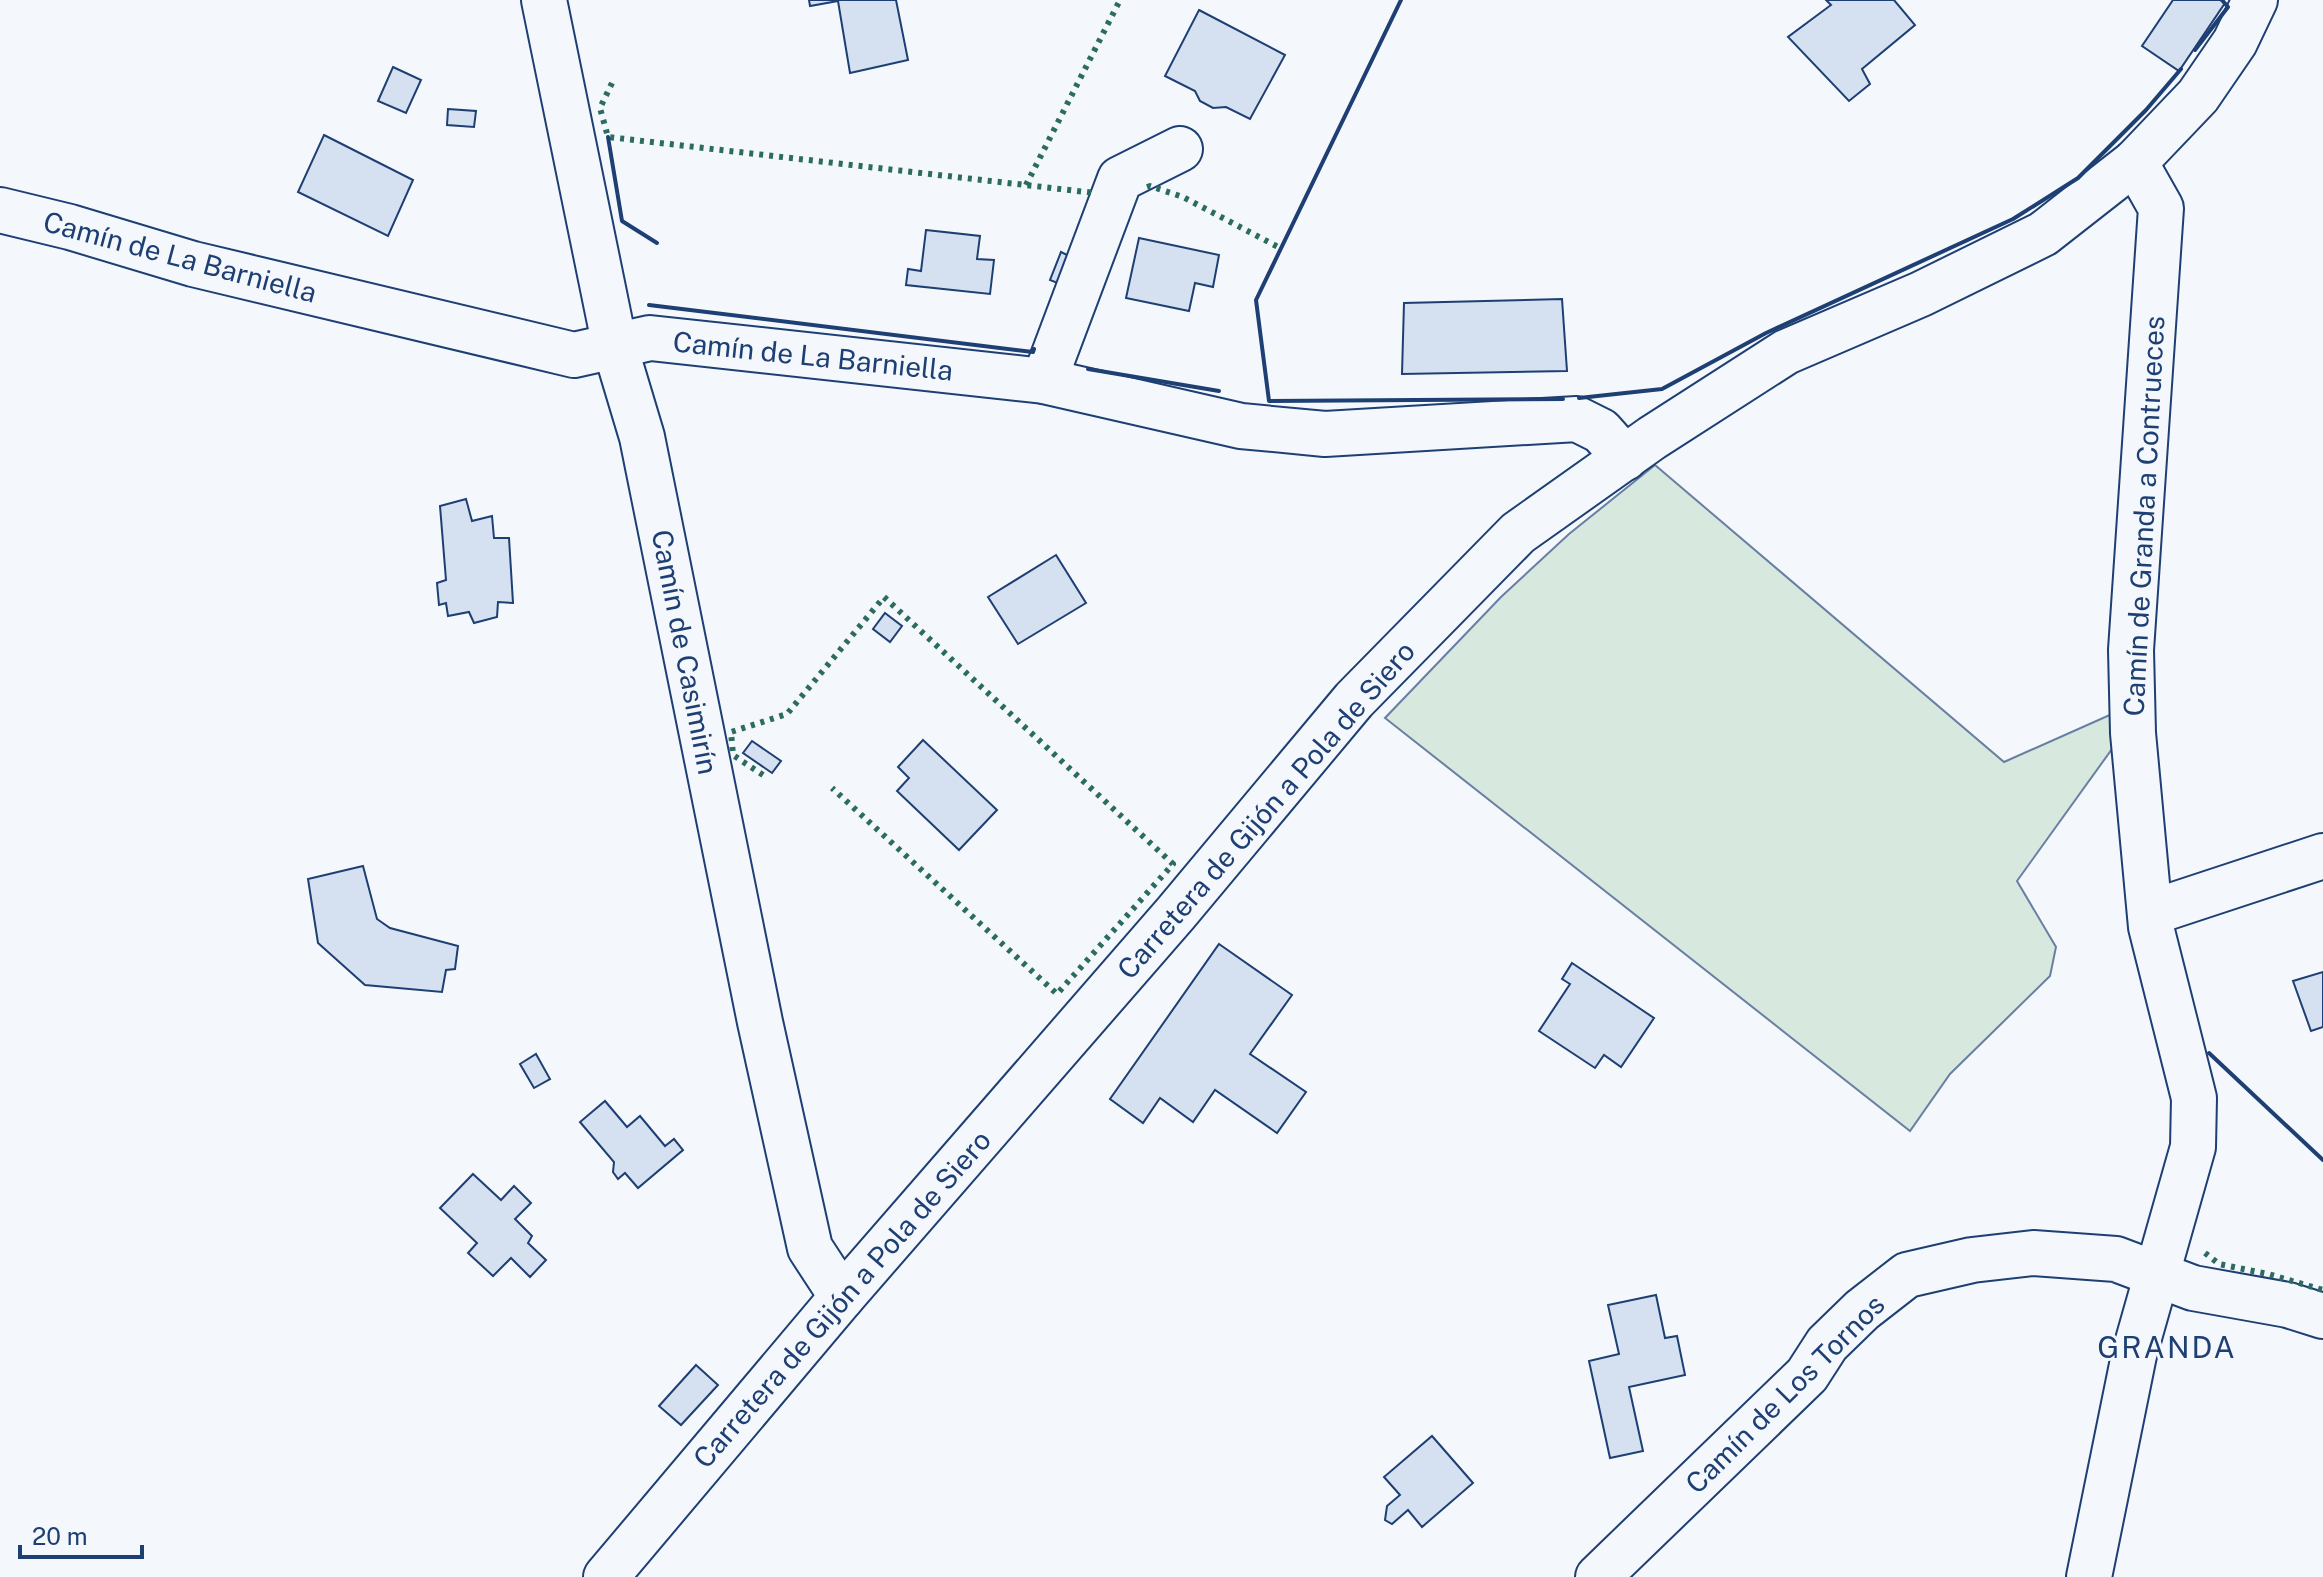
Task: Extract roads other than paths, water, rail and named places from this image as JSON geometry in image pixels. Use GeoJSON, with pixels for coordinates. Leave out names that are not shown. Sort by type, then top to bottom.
{"type":"FeatureCollection","features":[{"type":"Feature","properties":{"kind":"street","name":"Camín de Casimirín"},"geometry":{"type":"LineString","coordinates":[[544,0],[615,347],[642,437],[754,991],[810,1248],[842,1297]]}},
{"type":"Feature","properties":{"kind":"street","name":"Carretera de Gijón a Pola de Siero"},"geometry":{"type":"LineString","coordinates":[[606,1577],[842,1297],[1176,913],[1354,700],[1518,533],[1652,438],[1786,352],[1921,294],[2043,234],[2135,162],[2198,96],[2235,42],[2255,0]]}},
{"type":"Feature","properties":{"kind":"street"},"geometry":{"type":"LineString","coordinates":[[1044,381],[1120,179],[1180,149]]}},
{"type":"Feature","properties":{"kind":"street","name":"Camín de Granda a Contrueces"},"geometry":{"type":"LineString","coordinates":[[2089,1577],[2134,1355],[2193,1147],[2194,1098],[2151,927],[2133,733],[2131,650],[2161,208],[2135,162]]}},
{"type":"Feature","properties":{"kind":"street","name":"Camín de La Barniella"},"geometry":{"type":"LineString","coordinates":[[0,210],[70,227],[193,264],[574,355],[650,338],[1044,381],[1241,426],[1325,434],[1577,419],[1601,431],[1625,458]]}},
{"type":"Feature","properties":{"kind":"street"},"geometry":{"type":"LineString","coordinates":[[2150,913],[2323,856]]}},
{"type":"Feature","properties":{"kind":"street","name":"Camín de Los Tornos"},"geometry":{"type":"LineString","coordinates":[[1598,1577],[1807,1375],[1827,1344],[1862,1310],[1907,1275],[1972,1260],[2033,1253],[2116,1259],[2193,1288],[2288,1305],[2323,1316]]}},
{"type":"Feature","properties":{"kind":"district","name":"GRANDA"},"geometry":{"type":"Point","coordinates":[2167,1348]}}]}
